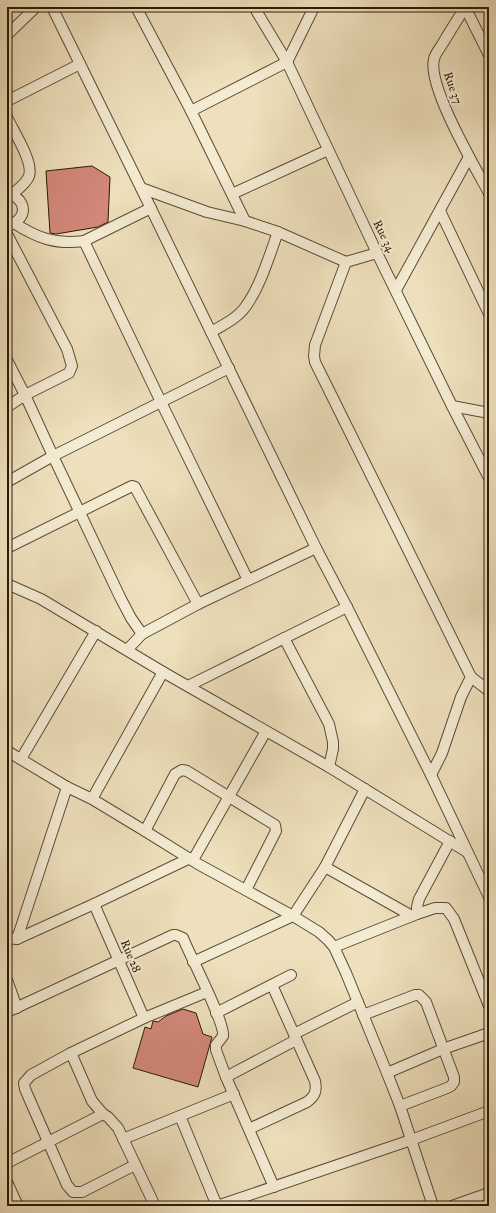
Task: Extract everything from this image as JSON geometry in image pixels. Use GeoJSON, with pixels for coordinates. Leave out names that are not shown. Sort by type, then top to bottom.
{"type":"FeatureCollection","features":[{"type":"Feature","properties":{"kind":"street"},"geometry":{"type":"LineString","coordinates":[[7,35],[36,7]]}},
{"type":"Feature","properties":{"kind":"street"},"geometry":{"type":"LineString","coordinates":[[52,7],[142,188],[316,548],[431,775],[489,897]]}},
{"type":"Feature","properties":{"kind":"street"},"geometry":{"type":"LineString","coordinates":[[136,7],[191,111],[245,221]]}},
{"type":"Feature","properties":{"kind":"street","name":"Rue 34"},"geometry":{"type":"LineString","coordinates":[[254,7],[287,62],[377,253],[489,478]]}},
{"type":"Feature","properties":{"kind":"street"},"geometry":{"type":"LineString","coordinates":[[191,111],[287,62],[314,7]]}},
{"type":"Feature","properties":{"kind":"street"},"geometry":{"type":"LineString","coordinates":[[465,7],[489,55]]}},
{"type":"Feature","properties":{"kind":"street","name":"Rue 37"},"geometry":{"type":"LineString","coordinates":[[465,7],[434,57],[433,64],[435,82],[443,104],[489,193]]}},
{"type":"Feature","properties":{"kind":"street"},"geometry":{"type":"LineString","coordinates":[[7,101],[80,64]]}},
{"type":"Feature","properties":{"kind":"street"},"geometry":{"type":"LineString","coordinates":[[7,117],[22,147],[30,173],[26,181],[9,194]]}},
{"type":"Feature","properties":{"kind":"street"},"geometry":{"type":"LineString","coordinates":[[232,194],[328,150]]}},
{"type":"Feature","properties":{"kind":"street"},"geometry":{"type":"LineString","coordinates":[[396,290],[470,157]]}},
{"type":"Feature","properties":{"kind":"street"},"geometry":{"type":"LineString","coordinates":[[142,188],[207,212],[245,221],[278,232],[346,262],[377,253]]}},
{"type":"Feature","properties":{"kind":"street"},"geometry":{"type":"LineString","coordinates":[[9,194],[17,197],[23,208],[19,219],[11,225]]}},
{"type":"Feature","properties":{"kind":"street"},"geometry":{"type":"LineString","coordinates":[[11,225],[44,239],[72,243],[84,241],[151,208]]}},
{"type":"Feature","properties":{"kind":"street"},"geometry":{"type":"LineString","coordinates":[[440,211],[489,314]]}},
{"type":"Feature","properties":{"kind":"street"},"geometry":{"type":"LineString","coordinates":[[211,332],[230,321],[246,307],[258,283],[278,232]]}},
{"type":"Feature","properties":{"kind":"street"},"geometry":{"type":"LineString","coordinates":[[7,234],[67,349],[72,366],[72,370],[65,376],[25,395],[7,407]]}},
{"type":"Feature","properties":{"kind":"street"},"geometry":{"type":"LineString","coordinates":[[84,241],[248,580]]}},
{"type":"Feature","properties":{"kind":"street"},"geometry":{"type":"LineString","coordinates":[[346,262],[315,345],[315,362],[471,677],[489,691]]}},
{"type":"Feature","properties":{"kind":"street"},"geometry":{"type":"LineString","coordinates":[[7,360],[120,597],[131,618],[142,634]]}},
{"type":"Feature","properties":{"kind":"street"},"geometry":{"type":"LineString","coordinates":[[7,482],[53,456],[229,368]]}},
{"type":"Feature","properties":{"kind":"street"},"geometry":{"type":"LineString","coordinates":[[452,406],[489,413]]}},
{"type":"Feature","properties":{"kind":"street"},"geometry":{"type":"LineString","coordinates":[[7,548],[129,487],[135,487],[198,604]]}},
{"type":"Feature","properties":{"kind":"street"},"geometry":{"type":"LineString","coordinates":[[127,650],[142,634],[198,604],[316,548]]}},
{"type":"Feature","properties":{"kind":"street"},"geometry":{"type":"LineString","coordinates":[[7,584],[41,599],[163,672],[329,767],[467,852]]}},
{"type":"Feature","properties":{"kind":"street"},"geometry":{"type":"LineString","coordinates":[[188,686],[347,607]]}},
{"type":"Feature","properties":{"kind":"street"},"geometry":{"type":"LineString","coordinates":[[21,759],[96,632]]}},
{"type":"Feature","properties":{"kind":"street"},"geometry":{"type":"LineString","coordinates":[[284,638],[329,724],[333,742],[329,767]]}},
{"type":"Feature","properties":{"kind":"street"},"geometry":{"type":"LineString","coordinates":[[92,799],[163,672]]}},
{"type":"Feature","properties":{"kind":"street"},"geometry":{"type":"LineString","coordinates":[[431,775],[442,753],[460,697],[471,677]]}},
{"type":"Feature","properties":{"kind":"street"},"geometry":{"type":"LineString","coordinates":[[12,939],[94,904],[191,859],[229,797],[266,731]]}},
{"type":"Feature","properties":{"kind":"street"},"geometry":{"type":"LineString","coordinates":[[7,752],[145,830],[198,864],[293,916],[318,932],[334,947],[400,1106],[433,1206]]}},
{"type":"Feature","properties":{"kind":"street"},"geometry":{"type":"LineString","coordinates":[[145,830],[174,774],[179,771],[187,771],[274,823],[276,828],[246,890]]}},
{"type":"Feature","properties":{"kind":"street"},"geometry":{"type":"LineString","coordinates":[[12,939],[67,787]]}},
{"type":"Feature","properties":{"kind":"street"},"geometry":{"type":"LineString","coordinates":[[193,962],[293,916],[325,866],[365,789]]}},
{"type":"Feature","properties":{"kind":"street"},"geometry":{"type":"LineString","coordinates":[[414,915],[419,899],[450,841]]}},
{"type":"Feature","properties":{"kind":"street"},"geometry":{"type":"LineString","coordinates":[[325,866],[414,915]]}},
{"type":"Feature","properties":{"kind":"street","name":"Rue 28"},"geometry":{"type":"LineString","coordinates":[[94,904],[144,1018]]}},
{"type":"Feature","properties":{"kind":"street"},"geometry":{"type":"LineString","coordinates":[[334,947],[414,915],[440,907],[446,908],[454,919],[489,1006]]}},
{"type":"Feature","properties":{"kind":"street"},"geometry":{"type":"LineString","coordinates":[[7,1012],[118,960],[176,935],[183,938],[216,1013],[223,1033],[223,1036],[218,1042],[216,1048],[226,1077],[274,1187]]}},
{"type":"Feature","properties":{"kind":"street"},"geometry":{"type":"LineString","coordinates":[[216,1013],[291,975]]}},
{"type":"Feature","properties":{"kind":"street"},"geometry":{"type":"LineString","coordinates":[[7,980],[17,1008]]}},
{"type":"Feature","properties":{"kind":"street"},"geometry":{"type":"LineString","coordinates":[[249,1129],[307,1102],[315,1094],[315,1081],[272,985]]}},
{"type":"Feature","properties":{"kind":"street"},"geometry":{"type":"LineString","coordinates":[[136,1165],[82,1192],[73,1192],[67,1185],[25,1089],[24,1083],[31,1075],[71,1053],[144,1018],[207,992]]}},
{"type":"Feature","properties":{"kind":"street"},"geometry":{"type":"LineString","coordinates":[[363,1015],[409,997],[419,995],[426,1002],[454,1079],[453,1084],[447,1088],[400,1106]]}},
{"type":"Feature","properties":{"kind":"street"},"geometry":{"type":"LineString","coordinates":[[226,1077],[358,1002]]}},
{"type":"Feature","properties":{"kind":"street"},"geometry":{"type":"LineString","coordinates":[[387,1072],[443,1049],[489,1033]]}},
{"type":"Feature","properties":{"kind":"street"},"geometry":{"type":"LineString","coordinates":[[71,1053],[92,1101],[118,1128],[155,1206]]}},
{"type":"Feature","properties":{"kind":"street"},"geometry":{"type":"LineString","coordinates":[[123,1139],[234,1094]]}},
{"type":"Feature","properties":{"kind":"street"},"geometry":{"type":"LineString","coordinates":[[180,1116],[217,1206],[412,1140],[489,1111]]}},
{"type":"Feature","properties":{"kind":"street"},"geometry":{"type":"LineString","coordinates":[[7,1163],[105,1116]]}},
{"type":"Feature","properties":{"kind":"street"},"geometry":{"type":"LineString","coordinates":[[7,1182],[18,1206]]}},
{"type":"Feature","properties":{"kind":"street"},"geometry":{"type":"LineString","coordinates":[[452,1206],[470,1203],[489,1193]]}},
{"type":"Feature","properties":{"kind":"building"},"geometry":{"type":"Polygon","coordinates":[[[92,166],[110,177],[108,222],[98,227],[56,234],[50,233],[46,171],[92,166]]]}},
{"type":"Feature","properties":{"kind":"building"},"geometry":{"type":"Polygon","coordinates":[[[183,1009],[196,1013],[203,1034],[212,1037],[198,1087],[133,1068],[145,1027],[151,1029],[153,1021],[158,1022],[166,1016],[183,1009]]]}}]}
